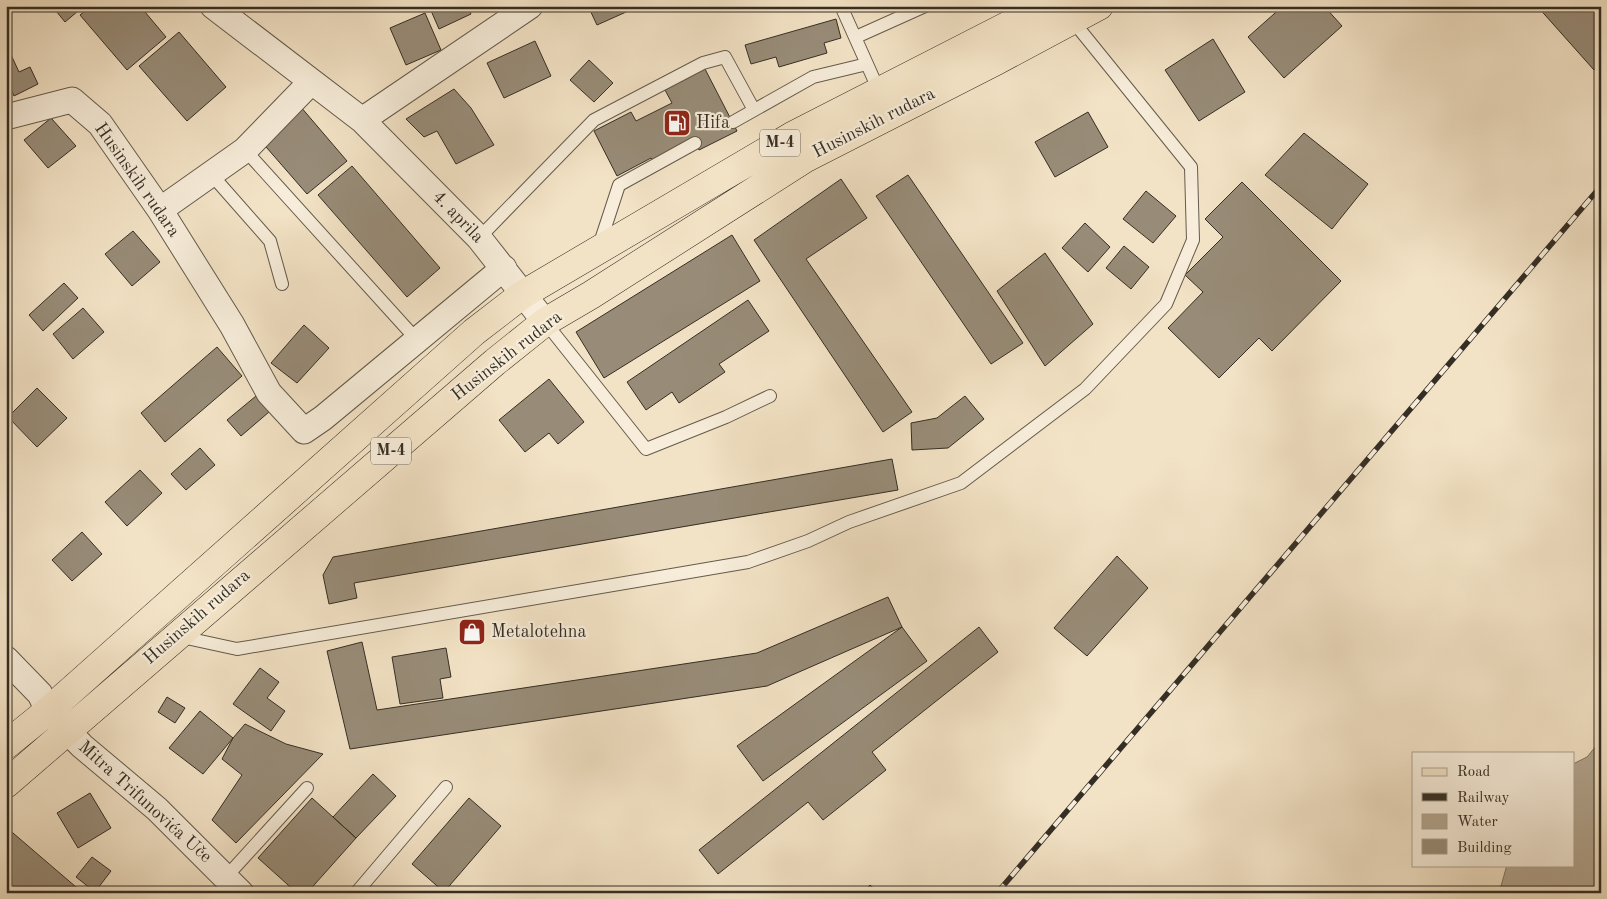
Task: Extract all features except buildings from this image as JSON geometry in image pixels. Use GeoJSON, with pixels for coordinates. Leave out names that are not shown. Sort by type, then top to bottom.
{"type":"FeatureCollection","features":[{"type":"Feature","properties":{"kind":"main road","name":"Husinskih rudara"},"geometry":{"type":"LineString","coordinates":[[6,784],[57,720],[474,332],[522,295],[792,136],[1046,6]]}},
{"type":"Feature","properties":{"kind":"main road","name":"Husinskih rudara"},"geometry":{"type":"LineString","coordinates":[[6,745],[57,720],[175,636],[495,362],[545,322],[591,295],[806,158],[1099,6]]}},
{"type":"Feature","properties":{"kind":"street","name":"4. aprila"},"geometry":{"type":"LineString","coordinates":[[213,6],[251,33],[310,82],[362,120],[479,238],[545,322]]}},
{"type":"Feature","properties":{"kind":"street"},"geometry":{"type":"LineString","coordinates":[[362,120],[530,6]]}},
{"type":"Feature","properties":{"kind":"street"},"geometry":{"type":"LineString","coordinates":[[160,210],[245,150],[310,82]]}},
{"type":"Feature","properties":{"kind":"street","name":"Husinskih rudara"},"geometry":{"type":"LineString","coordinates":[[6,118],[72,100],[100,124],[160,210],[232,325],[269,393],[304,431],[504,268]]}},
{"type":"Feature","properties":{"kind":"street","name":"Mitra Trifunovića Uče"},"geometry":{"type":"LineString","coordinates":[[6,660],[40,694],[57,720],[156,809],[234,885]]}},
{"type":"Feature","properties":{"kind":"lane"},"geometry":{"type":"LineString","coordinates":[[842,6],[880,91]]}},
{"type":"Feature","properties":{"kind":"lane"},"geometry":{"type":"LineString","coordinates":[[856,37],[925,6]]}},
{"type":"Feature","properties":{"kind":"lane"},"geometry":{"type":"LineString","coordinates":[[175,636],[237,649],[748,562],[808,541],[849,522],[961,483],[1092,382],[1166,304],[1193,240],[1191,167],[1072,20]]}},
{"type":"Feature","properties":{"kind":"lane"},"geometry":{"type":"LineString","coordinates":[[479,238],[594,120],[703,63],[725,57],[754,110]]}},
{"type":"Feature","properties":{"kind":"lane"},"geometry":{"type":"LineString","coordinates":[[732,122],[813,77],[867,64]]}},
{"type":"Feature","properties":{"kind":"lane"},"geometry":{"type":"LineString","coordinates":[[596,253],[619,185],[695,143]]}},
{"type":"Feature","properties":{"kind":"lane"},"geometry":{"type":"LineString","coordinates":[[245,150],[417,340]]}},
{"type":"Feature","properties":{"kind":"lane"},"geometry":{"type":"LineString","coordinates":[[211,174],[270,241],[282,284]]}},
{"type":"Feature","properties":{"kind":"lane"},"geometry":{"type":"LineString","coordinates":[[545,322],[646,449],[726,417],[770,396]]}},
{"type":"Feature","properties":{"kind":"lane"},"geometry":{"type":"LineString","coordinates":[[356,893],[446,787]]}},
{"type":"Feature","properties":{"kind":"lane"},"geometry":{"type":"LineString","coordinates":[[234,885],[307,788]]}},
{"type":"Feature","properties":{"kind":"water"},"geometry":{"type":"Polygon","coordinates":[[[1601,740],[1601,893],[1499,893],[1507,866],[1574,866],[1574,764],[1587,757],[1601,740]]]}},
{"type":"Feature","properties":{"kind":"railway"},"geometry":{"type":"LineString","coordinates":[[997,893],[1601,186]]}},
{"type":"Feature","properties":{"kind":"place","name":"Hifa"},"geometry":{"type":"Point","coordinates":[677,123]}},
{"type":"Feature","properties":{"kind":"place","name":"Metalotehna"},"geometry":{"type":"Point","coordinates":[472,632]}}]}
